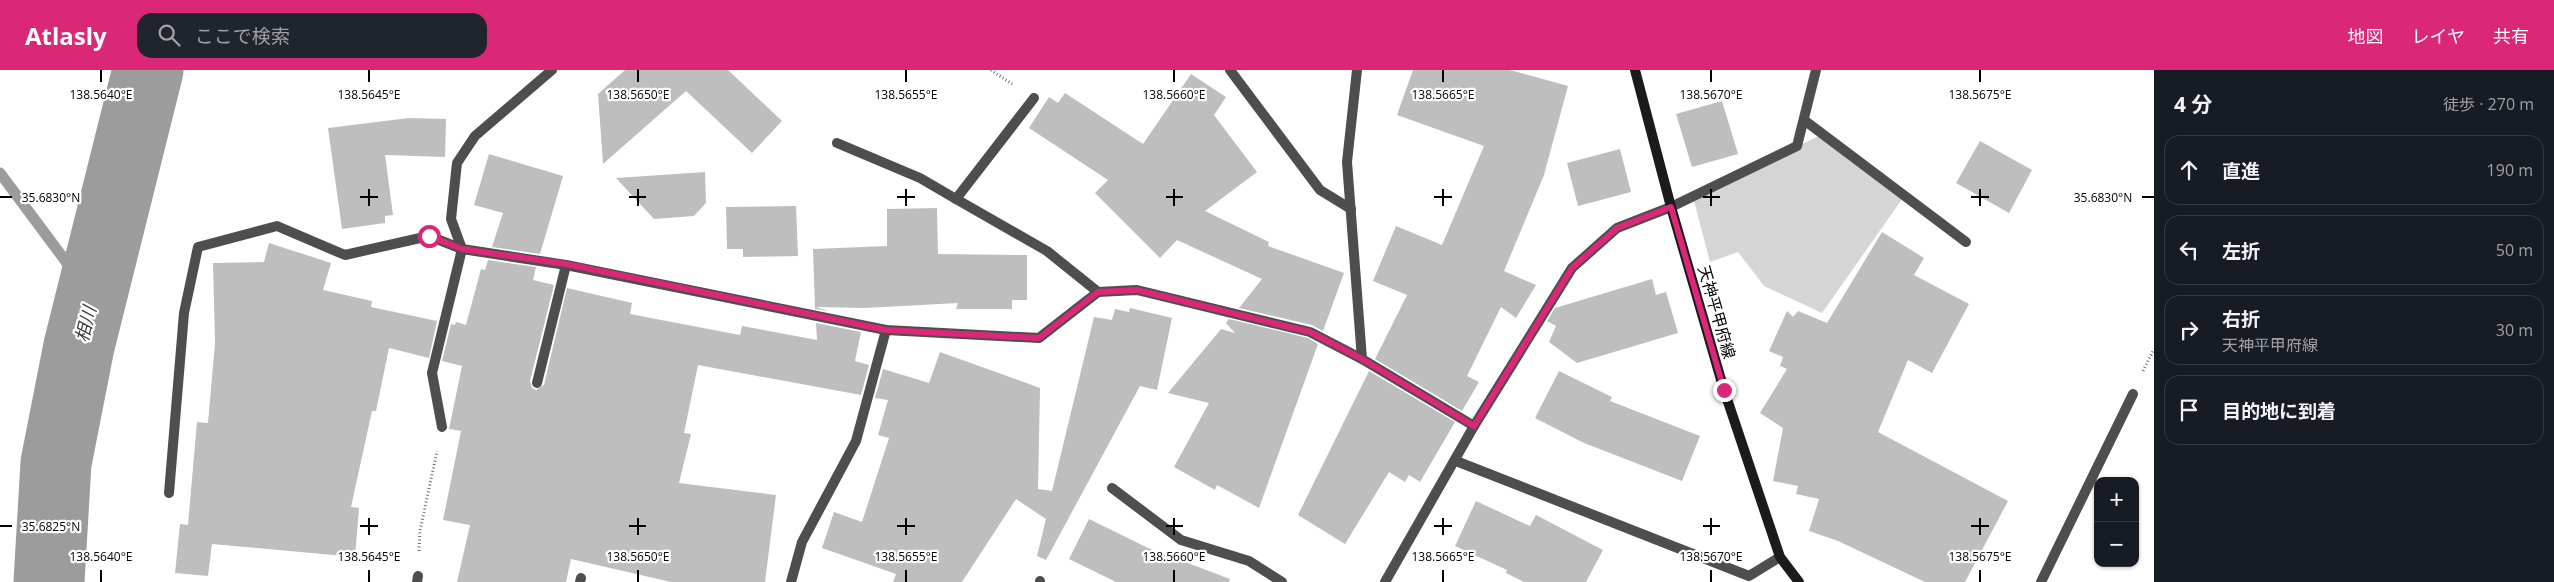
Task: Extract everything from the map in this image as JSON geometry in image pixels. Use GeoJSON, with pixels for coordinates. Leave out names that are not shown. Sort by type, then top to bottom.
{"type":"FeatureCollection","features":[{"type":"Feature","properties":{"kind":"main road","name":"天神平甲府線"},"geometry":{"type":"LineString","coordinates":[[1635,70],[1671,207],[1724,390],[1780,557],[1799,582]]}},
{"type":"Feature","properties":{"kind":"street"},"geometry":{"type":"LineString","coordinates":[[442,427],[432,373],[462,249],[451,219],[457,163],[475,136],[552,70]]}},
{"type":"Feature","properties":{"kind":"street"},"geometry":{"type":"LineString","coordinates":[[1230,70],[1320,190],[1350,209]]}},
{"type":"Feature","properties":{"kind":"street"},"geometry":{"type":"LineString","coordinates":[[1357,70],[1347,162],[1362,359]]}},
{"type":"Feature","properties":{"kind":"street"},"geometry":{"type":"LineString","coordinates":[[1386,582],[1456,461],[1474,426],[1572,268],[1617,228],[1671,207],[1797,146],[1816,70]]}},
{"type":"Feature","properties":{"kind":"street"},"geometry":{"type":"LineString","coordinates":[[956,199],[1034,98]]}},
{"type":"Feature","properties":{"kind":"street"},"geometry":{"type":"LineString","coordinates":[[1804,120],[1966,242]]}},
{"type":"Feature","properties":{"kind":"street"},"geometry":{"type":"LineString","coordinates":[[837,144],[920,178],[1047,251],[1098,292]]}},
{"type":"Feature","properties":{"kind":"street"},"geometry":{"type":"LineString","coordinates":[[169,493],[184,313],[198,247],[277,226],[345,255],[429,236],[462,249],[566,264],[886,330],[1039,338],[1098,292],[1137,290],[1310,332],[1362,359],[1474,426]]}},
{"type":"Feature","properties":{"kind":"street"},"geometry":{"type":"LineString","coordinates":[[537,383],[566,264]]}},
{"type":"Feature","properties":{"kind":"street"},"geometry":{"type":"LineString","coordinates":[[791,582],[802,542],[856,441],[886,330]]}},
{"type":"Feature","properties":{"kind":"street"},"geometry":{"type":"LineString","coordinates":[[2041,582],[2133,394]]}},
{"type":"Feature","properties":{"kind":"street"},"geometry":{"type":"LineString","coordinates":[[1456,461],[1750,576],[1780,557]]}},
{"type":"Feature","properties":{"kind":"street"},"geometry":{"type":"LineString","coordinates":[[1112,488],[1181,540],[1249,561],[1282,582]]}},
{"type":"Feature","properties":{"kind":"path"},"geometry":{"type":"LineString","coordinates":[[417,579],[420,531],[442,427]]}},
{"type":"Feature","properties":{"kind":"shaded area"},"geometry":{"type":"Polygon","coordinates":[[[1823,134],[1905,195],[1822,313],[1764,286],[1738,252],[1710,262],[1693,197],[1823,134]]]}},
{"type":"Feature","properties":{"kind":"building"},"geometry":{"type":"Polygon","coordinates":[[[625,70],[728,70],[782,121],[752,153],[686,91],[603,164],[598,94],[625,70]]]}},
{"type":"Feature","properties":{"kind":"building"},"geometry":{"type":"Polygon","coordinates":[[[1413,70],[1510,70],[1568,86],[1544,175],[1504,271],[1536,285],[1516,318],[1501,307],[1467,376],[1479,382],[1462,411],[1375,359],[1407,295],[1373,281],[1396,226],[1442,245],[1484,146],[1397,115],[1413,70]]]}},
{"type":"Feature","properties":{"kind":"building"},"geometry":{"type":"Polygon","coordinates":[[[1191,74],[1226,97],[1214,115],[1257,172],[1205,211],[1269,242],[1268,246],[1344,273],[1323,331],[1312,325],[1239,308],[1262,279],[1177,240],[1160,258],[1095,193],[1108,180],[1029,128],[1049,97],[1058,103],[1065,93],[1143,144],[1191,74]]]}},
{"type":"Feature","properties":{"kind":"building"},"geometry":{"type":"Polygon","coordinates":[[[1722,101],[1738,154],[1692,167],[1676,114],[1722,101]]]}},
{"type":"Feature","properties":{"kind":"building"},"geometry":{"type":"Polygon","coordinates":[[[409,118],[446,119],[445,157],[385,155],[393,215],[385,216],[385,223],[342,229],[328,128],[409,118]]]}},
{"type":"Feature","properties":{"kind":"building"},"geometry":{"type":"Polygon","coordinates":[[[1980,141],[2032,170],[2009,213],[1956,183],[1980,141]]]}},
{"type":"Feature","properties":{"kind":"building"},"geometry":{"type":"Polygon","coordinates":[[[1620,149],[1631,192],[1578,206],[1567,163],[1620,149]]]}},
{"type":"Feature","properties":{"kind":"building"},"geometry":{"type":"Polygon","coordinates":[[[489,154],[563,176],[540,254],[492,247],[503,213],[474,205],[489,154]]]}},
{"type":"Feature","properties":{"kind":"building"},"geometry":{"type":"Polygon","coordinates":[[[705,172],[706,203],[694,216],[654,219],[616,178],[705,172]]]}},
{"type":"Feature","properties":{"kind":"building"},"geometry":{"type":"Polygon","coordinates":[[[796,206],[798,256],[743,257],[743,249],[727,249],[726,207],[796,206]]]}},
{"type":"Feature","properties":{"kind":"building"},"geometry":{"type":"Polygon","coordinates":[[[937,208],[938,254],[1027,255],[1027,300],[1012,300],[1012,309],[956,309],[958,303],[865,308],[816,307],[828,311],[815,309],[813,249],[887,246],[887,209],[937,208]]]}},
{"type":"Feature","properties":{"kind":"building"},"geometry":{"type":"Polygon","coordinates":[[[1882,232],[1924,258],[1914,275],[1969,304],[1932,373],[1908,360],[1878,432],[2008,501],[1965,582],[1925,582],[1838,541],[1809,531],[1819,499],[1796,494],[1798,486],[1773,481],[1783,428],[1760,413],[1787,369],[1780,366],[1783,357],[1769,351],[1787,311],[1793,317],[1798,311],[1827,323],[1882,232]]]}},
{"type":"Feature","properties":{"kind":"building"},"geometry":{"type":"Polygon","coordinates":[[[269,243],[331,263],[323,290],[372,301],[371,307],[437,321],[429,358],[389,348],[376,411],[372,411],[351,507],[359,508],[355,557],[212,544],[208,576],[175,573],[180,524],[188,525],[197,422],[208,423],[215,343],[213,263],[264,262],[269,243]]]}},
{"type":"Feature","properties":{"kind":"building"},"geometry":{"type":"Polygon","coordinates":[[[488,260],[536,267],[533,280],[554,285],[530,381],[532,388],[536,390],[544,385],[567,288],[632,303],[630,314],[740,335],[742,326],[817,340],[816,323],[861,332],[855,361],[869,365],[861,395],[698,365],[684,433],[691,434],[679,483],[776,495],[765,582],[671,582],[571,559],[566,582],[457,582],[470,525],[443,520],[461,431],[449,429],[462,366],[442,361],[451,324],[455,325],[456,322],[466,325],[481,269],[485,270],[488,260]]]}},
{"type":"Feature","properties":{"kind":"building"},"geometry":{"type":"Polygon","coordinates":[[[1652,279],[1656,295],[1666,292],[1678,333],[1577,363],[1549,342],[1556,326],[1547,321],[1555,308],[1652,279]]]}},
{"type":"Feature","properties":{"kind":"building"},"geometry":{"type":"Polygon","coordinates":[[[1130,308],[1172,318],[1157,390],[1140,386],[1046,560],[1037,556],[1046,519],[1016,499],[962,582],[893,582],[896,574],[822,548],[834,512],[862,522],[889,438],[878,435],[888,400],[875,398],[883,369],[929,383],[940,352],[1040,388],[1038,489],[1052,491],[1094,317],[1112,320],[1115,309],[1129,312],[1130,308]]]}},
{"type":"Feature","properties":{"kind":"building"},"geometry":{"type":"Polygon","coordinates":[[[1229,319],[1308,338],[1318,344],[1259,508],[1217,485],[1215,490],[1174,467],[1209,403],[1168,393],[1221,329],[1235,333],[1226,323],[1229,319]]]}},
{"type":"Feature","properties":{"kind":"building"},"geometry":{"type":"Polygon","coordinates":[[[1369,371],[1455,422],[1420,482],[1409,475],[1405,482],[1389,472],[1345,544],[1298,515],[1369,371]]]}},
{"type":"Feature","properties":{"kind":"building"},"geometry":{"type":"Polygon","coordinates":[[[1559,371],[1612,397],[1610,401],[1700,436],[1682,481],[1584,443],[1535,418],[1559,371]]]}},
{"type":"Feature","properties":{"kind":"building"},"geometry":{"type":"Polygon","coordinates":[[[1476,501],[1530,526],[1536,515],[1603,550],[1586,582],[1524,582],[1506,573],[1507,570],[1455,546],[1476,501]]]}},
{"type":"Feature","properties":{"kind":"building"},"geometry":{"type":"Polygon","coordinates":[[[1089,519],[1148,548],[1230,579],[1229,582],[1116,582],[1069,559],[1089,519]]]}},
{"type":"Feature","properties":{"kind":"waterway","name":"相川"},"geometry":{"type":"LineString","coordinates":[[49,582],[56,463],[79,346],[148,70]]}},
{"type":"Feature","properties":{"kind":"waterway"},"geometry":{"type":"LineString","coordinates":[[0,173],[67,263],[95,282]]}},
{"type":"Feature","properties":{"kind":"route"},"geometry":{"type":"LineString","coordinates":[[429,236],[462,249],[566,264],[886,330],[1039,338],[1098,292],[1137,290],[1310,332],[1362,359],[1474,426],[1572,268],[1617,228],[1671,207],[1724,390]]}}]}
